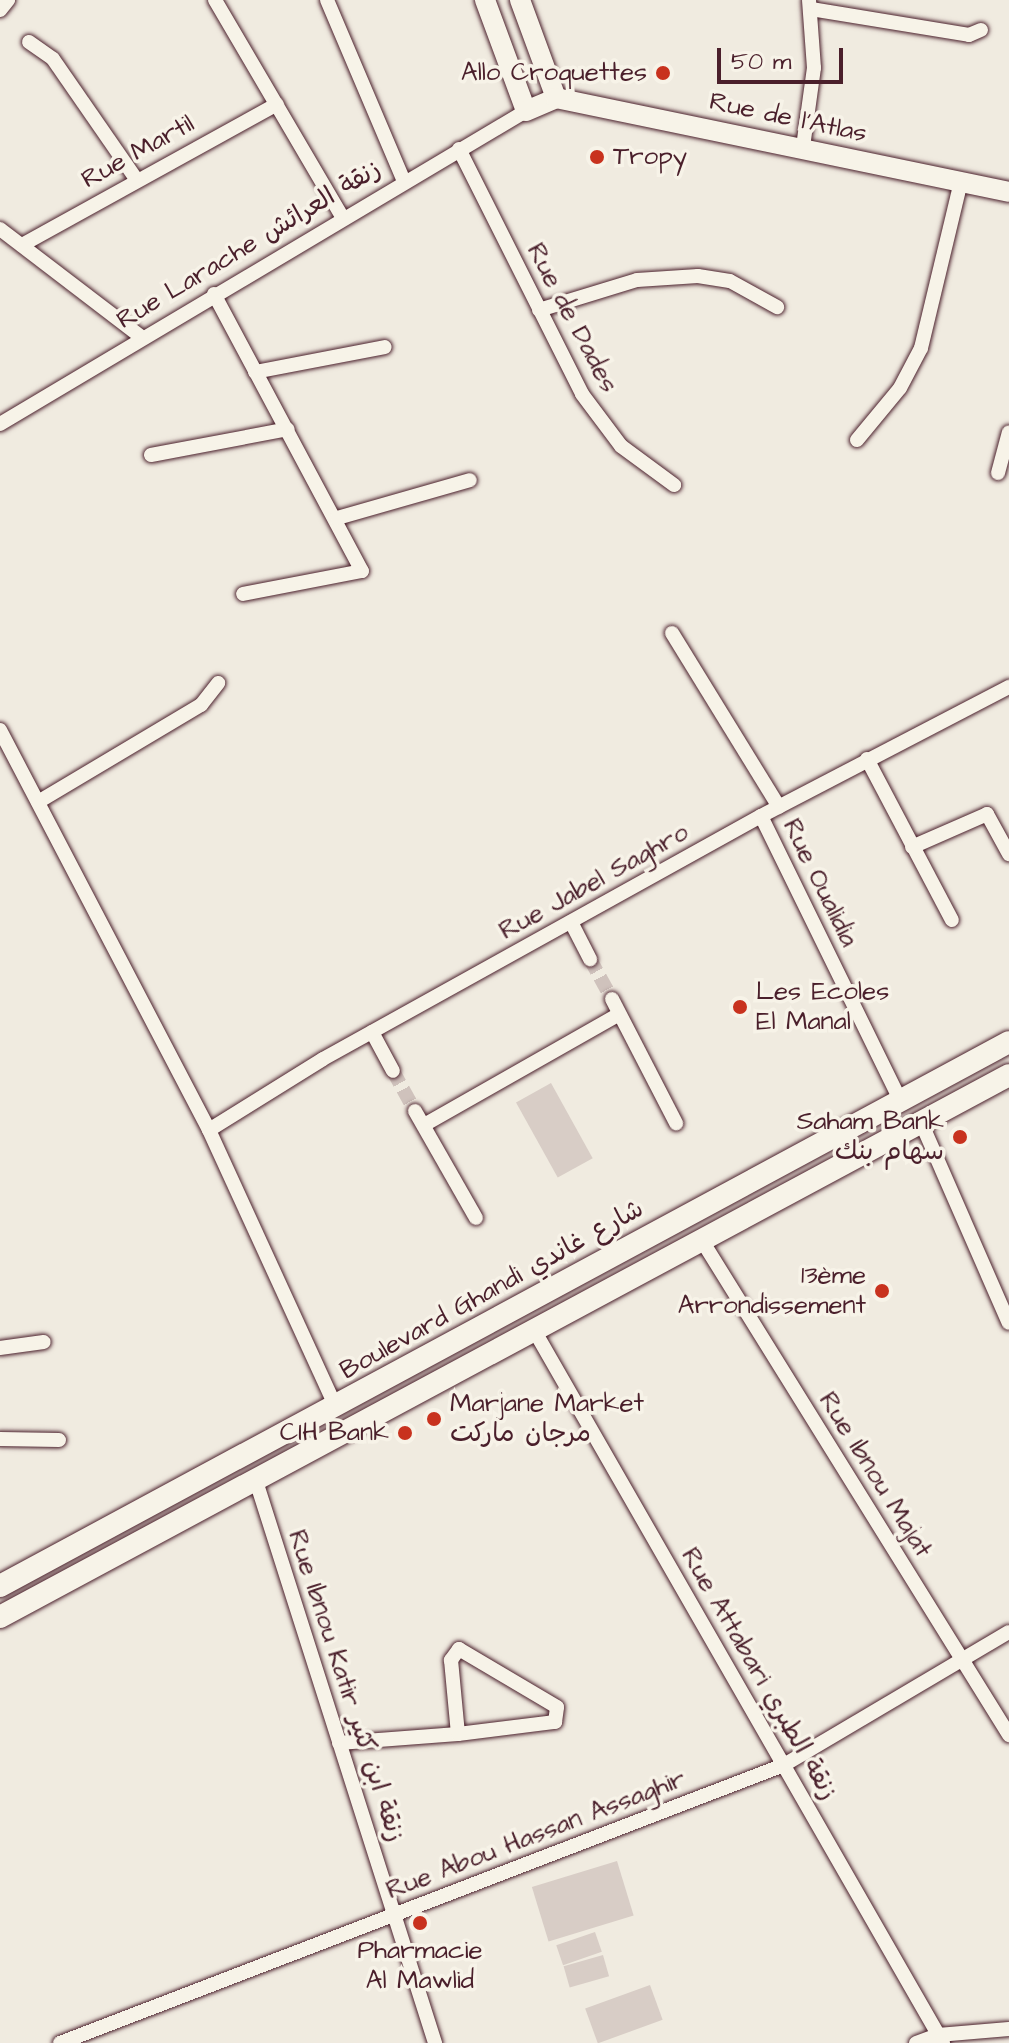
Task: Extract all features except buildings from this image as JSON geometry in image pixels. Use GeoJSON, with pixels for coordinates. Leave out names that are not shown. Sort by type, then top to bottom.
{"type":"FeatureCollection","features":[{"type":"Feature","properties":{"kind":"main road","name":"Boulevard Ghandi شارع غاندي"},"geometry":{"type":"LineString","coordinates":[[0,1586],[1009,1042]]}},
{"type":"Feature","properties":{"kind":"main road","name":"Boulevard Ghandi شارع غاندي"},"geometry":{"type":"LineString","coordinates":[[0,1617],[1009,1075]]}},
{"type":"Feature","properties":{"kind":"street"},"geometry":{"type":"LineString","coordinates":[[0,10],[8,0]]}},
{"type":"Feature","properties":{"kind":"street"},"geometry":{"type":"LineString","coordinates":[[215,0],[343,218]]}},
{"type":"Feature","properties":{"kind":"street"},"geometry":{"type":"LineString","coordinates":[[327,0],[404,181]]}},
{"type":"Feature","properties":{"kind":"street"},"geometry":{"type":"LineString","coordinates":[[485,0],[526,111],[556,98],[520,0]]}},
{"type":"Feature","properties":{"kind":"street"},"geometry":{"type":"LineString","coordinates":[[803,147],[814,68],[810,5],[969,35],[981,30]]}},
{"type":"Feature","properties":{"kind":"street"},"geometry":{"type":"LineString","coordinates":[[29,42],[53,59],[136,179]]}},
{"type":"Feature","properties":{"kind":"street","name":"Rue de l'Atlas"},"geometry":{"type":"LineString","coordinates":[[556,98],[1009,192]]}},
{"type":"Feature","properties":{"kind":"street","name":"Rue Martil"},"geometry":{"type":"LineString","coordinates":[[22,245],[136,179],[277,104]]}},
{"type":"Feature","properties":{"kind":"street","name":"Rue Larache زنقة العرائش"},"geometry":{"type":"LineString","coordinates":[[0,422],[140,336],[526,111]]}},
{"type":"Feature","properties":{"kind":"street","name":"Rue de Dades"},"geometry":{"type":"LineString","coordinates":[[459,149],[539,310],[607,431],[674,485]]}},
{"type":"Feature","properties":{"kind":"street"},"geometry":{"type":"LineString","coordinates":[[857,440],[900,388],[921,348],[961,181]]}},
{"type":"Feature","properties":{"kind":"street"},"geometry":{"type":"LineString","coordinates":[[0,229],[140,336]]}},
{"type":"Feature","properties":{"kind":"street"},"geometry":{"type":"LineString","coordinates":[[539,310],[637,280],[698,276],[730,281],[777,307]]}},
{"type":"Feature","properties":{"kind":"street"},"geometry":{"type":"LineString","coordinates":[[214,294],[361,563],[356,576],[243,594]]}},
{"type":"Feature","properties":{"kind":"street"},"geometry":{"type":"LineString","coordinates":[[255,372],[385,347]]}},
{"type":"Feature","properties":{"kind":"street"},"geometry":{"type":"LineString","coordinates":[[151,455],[288,429]]}},
{"type":"Feature","properties":{"kind":"street"},"geometry":{"type":"LineString","coordinates":[[998,473],[1009,432]]}},
{"type":"Feature","properties":{"kind":"street"},"geometry":{"type":"LineString","coordinates":[[337,518],[470,480]]}},
{"type":"Feature","properties":{"kind":"street","name":"Rue Oualidia"},"geometry":{"type":"LineString","coordinates":[[672,633],[779,807]]}},
{"type":"Feature","properties":{"kind":"street"},"geometry":{"type":"LineString","coordinates":[[38,802],[201,705],[218,683]]}},
{"type":"Feature","properties":{"kind":"street","name":"Rue Jabel Saghro"},"geometry":{"type":"LineString","coordinates":[[209,1130],[372,1032],[761,816],[1009,687]]}},
{"type":"Feature","properties":{"kind":"street"},"geometry":{"type":"LineString","coordinates":[[0,730],[209,1130],[336,1407]]}},
{"type":"Feature","properties":{"kind":"street"},"geometry":{"type":"LineString","coordinates":[[867,759],[952,920]]}},
{"type":"Feature","properties":{"kind":"street"},"geometry":{"type":"LineString","coordinates":[[912,847],[987,814],[1009,854]]}},
{"type":"Feature","properties":{"kind":"street","name":"Rue Oualidia"},"geometry":{"type":"LineString","coordinates":[[761,816],[900,1100]]}},
{"type":"Feature","properties":{"kind":"street"},"geometry":{"type":"LineString","coordinates":[[571,922],[590,959]]}},
{"type":"Feature","properties":{"kind":"street"},"geometry":{"type":"LineString","coordinates":[[612,999],[676,1123]]}},
{"type":"Feature","properties":{"kind":"street"},"geometry":{"type":"LineString","coordinates":[[424,1125],[619,1014]]}},
{"type":"Feature","properties":{"kind":"street"},"geometry":{"type":"LineString","coordinates":[[372,1032],[393,1071]]}},
{"type":"Feature","properties":{"kind":"street"},"geometry":{"type":"LineString","coordinates":[[415,1111],[476,1218]]}},
{"type":"Feature","properties":{"kind":"street"},"geometry":{"type":"LineString","coordinates":[[921,1122],[1009,1323]]}},
{"type":"Feature","properties":{"kind":"street","name":"Rue Ibnou Majat"},"geometry":{"type":"LineString","coordinates":[[701,1239],[1009,1735]]}},
{"type":"Feature","properties":{"kind":"street","name":"Rue Attabari زنقة الطبري"},"geometry":{"type":"LineString","coordinates":[[534,1330],[940,2039]]}},
{"type":"Feature","properties":{"kind":"street"},"geometry":{"type":"LineString","coordinates":[[0,1348],[44,1342]]}},
{"type":"Feature","properties":{"kind":"street"},"geometry":{"type":"LineString","coordinates":[[0,1439],[59,1440]]}},
{"type":"Feature","properties":{"kind":"street","name":"Rue Ibnou Katir زنقة ابن كثير"},"geometry":{"type":"LineString","coordinates":[[256,1481],[435,2043]]}},
{"type":"Feature","properties":{"kind":"street","name":"Rue Abou Hassan Assaghir"},"geometry":{"type":"LineString","coordinates":[[60,2043],[102,2036],[394,1916],[784,1765],[1009,1632]]}},
{"type":"Feature","properties":{"kind":"street"},"geometry":{"type":"LineString","coordinates":[[339,1743],[458,1734],[555,1722],[557,1707],[459,1649],[451,1660],[458,1734]]}},
{"type":"Feature","properties":{"kind":"street"},"geometry":{"type":"LineString","coordinates":[[916,2043],[1009,2029]]}},
{"type":"Feature","properties":{"kind":"shaded area"},"geometry":{"type":"Polygon","coordinates":[[[551,1083],[593,1158],[558,1178],[516,1102],[551,1083]]]}},
{"type":"Feature","properties":{"kind":"shaded area"},"geometry":{"type":"Polygon","coordinates":[[[617,1861],[634,1916],[549,1942],[532,1887],[617,1861]]]}},
{"type":"Feature","properties":{"kind":"shaded area"},"geometry":{"type":"Polygon","coordinates":[[[595,1932],[602,1952],[563,1965],[556,1945],[595,1932]]]}},
{"type":"Feature","properties":{"kind":"shaded area"},"geometry":{"type":"Polygon","coordinates":[[[603,1955],[609,1976],[570,1987],[564,1966],[603,1955]]]}},
{"type":"Feature","properties":{"kind":"shaded area"},"geometry":{"type":"Polygon","coordinates":[[[650,1985],[663,2020],[598,2043],[585,2009],[650,1985]]]}},
{"type":"Feature","properties":{"kind":"tunnel"},"geometry":{"type":"LineString","coordinates":[[590,959],[612,999]]}},
{"type":"Feature","properties":{"kind":"tunnel"},"geometry":{"type":"LineString","coordinates":[[393,1071],[415,1111]]}},
{"type":"Feature","properties":{"kind":"place","name":"Allo Croquettes"},"geometry":{"type":"Point","coordinates":[663,73]}},
{"type":"Feature","properties":{"kind":"place","name":"Tropy"},"geometry":{"type":"Point","coordinates":[597,157]}},
{"type":"Feature","properties":{"kind":"place","name":"Les Ecoles El Manal"},"geometry":{"type":"Point","coordinates":[740,1007]}},
{"type":"Feature","properties":{"kind":"place","name":"Saham Bank سهام بنك"},"geometry":{"type":"Point","coordinates":[960,1137]}},
{"type":"Feature","properties":{"kind":"place","name":"13ème Arrondissement"},"geometry":{"type":"Point","coordinates":[882,1291]}},
{"type":"Feature","properties":{"kind":"place","name":"Marjane Market مرجان ماركت"},"geometry":{"type":"Point","coordinates":[434,1419]}},
{"type":"Feature","properties":{"kind":"place","name":"CIH Bank"},"geometry":{"type":"Point","coordinates":[405,1433]}},
{"type":"Feature","properties":{"kind":"place","name":"Pharmacie Al Mawlid"},"geometry":{"type":"Point","coordinates":[420,1923]}}]}
